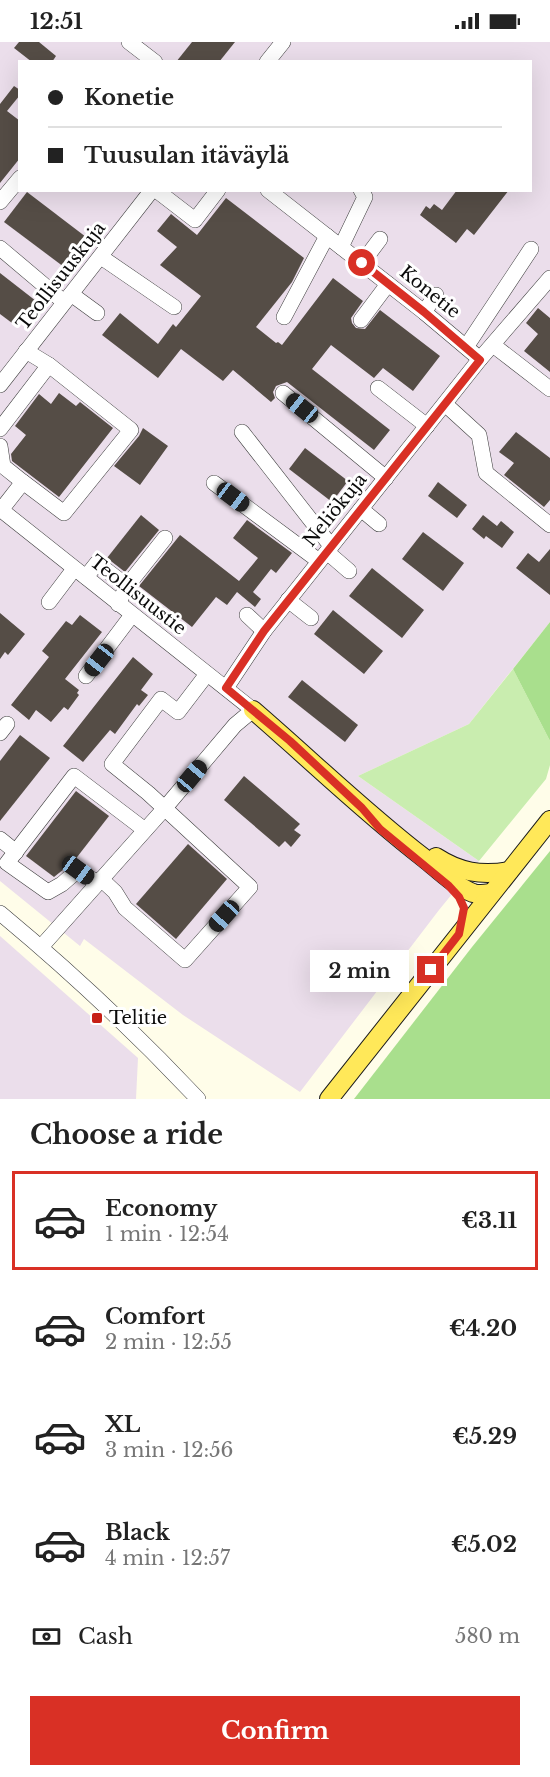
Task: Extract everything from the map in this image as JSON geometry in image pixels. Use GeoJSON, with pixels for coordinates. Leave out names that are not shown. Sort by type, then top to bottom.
{"type":"FeatureCollection","features":[{"type":"Feature","properties":{"kind":"main road"},"geometry":{"type":"LineString","coordinates":[[253,710],[382,826],[456,883],[477,894],[491,892]]}},
{"type":"Feature","properties":{"kind":"main road"},"geometry":{"type":"LineString","coordinates":[[362,808],[446,863],[476,874],[508,871]]}},
{"type":"Feature","properties":{"kind":"main road"},"geometry":{"type":"LineString","coordinates":[[362,808],[380,829],[455,892],[464,908],[459,934]]}},
{"type":"Feature","properties":{"kind":"main road"},"geometry":{"type":"LineString","coordinates":[[329,1099],[550,820]]}},
{"type":"Feature","properties":{"kind":"street"},"geometry":{"type":"LineString","coordinates":[[129,42],[152,60]]}},
{"type":"Feature","properties":{"kind":"street"},"geometry":{"type":"LineString","coordinates":[[269,60],[283,42]]}},
{"type":"Feature","properties":{"kind":"street"},"geometry":{"type":"LineString","coordinates":[[0,202],[18,180]]}},
{"type":"Feature","properties":{"kind":"street","name":"Teollisuuskuja"},"geometry":{"type":"LineString","coordinates":[[0,385],[152,192]]}},
{"type":"Feature","properties":{"kind":"street"},"geometry":{"type":"LineString","coordinates":[[157,192],[195,220],[216,192]]}},
{"type":"Feature","properties":{"kind":"street","name":"Konetie"},"geometry":{"type":"LineString","coordinates":[[271,192],[424,312],[480,360]]}},
{"type":"Feature","properties":{"kind":"street"},"geometry":{"type":"LineString","coordinates":[[341,247],[365,196],[362,192]]}},
{"type":"Feature","properties":{"kind":"street"},"geometry":{"type":"LineString","coordinates":[[284,317],[327,236]]}},
{"type":"Feature","properties":{"kind":"street"},"geometry":{"type":"LineString","coordinates":[[362,263],[380,239]]}},
{"type":"Feature","properties":{"kind":"street"},"geometry":{"type":"LineString","coordinates":[[0,248],[68,298],[97,313]]}},
{"type":"Feature","properties":{"kind":"street"},"geometry":{"type":"LineString","coordinates":[[466,347],[531,249]]}},
{"type":"Feature","properties":{"kind":"street"},"geometry":{"type":"LineString","coordinates":[[101,256],[174,308]]}},
{"type":"Feature","properties":{"kind":"street","name":"Neliökuja"},"geometry":{"type":"LineString","coordinates":[[226,688],[288,600],[480,360],[550,278]]}},
{"type":"Feature","properties":{"kind":"street"},"geometry":{"type":"LineString","coordinates":[[361,320],[388,284]]}},
{"type":"Feature","properties":{"kind":"street"},"geometry":{"type":"LineString","coordinates":[[424,312],[436,296]]}},
{"type":"Feature","properties":{"kind":"street"},"geometry":{"type":"LineString","coordinates":[[493,345],[550,389]]}},
{"type":"Feature","properties":{"kind":"street"},"geometry":{"type":"LineString","coordinates":[[0,446],[3,466],[64,513],[131,430],[49,365],[26,351]]}},
{"type":"Feature","properties":{"kind":"street"},"geometry":{"type":"LineString","coordinates":[[0,429],[49,365]]}},
{"type":"Feature","properties":{"kind":"street"},"geometry":{"type":"LineString","coordinates":[[378,388],[427,426]]}},
{"type":"Feature","properties":{"kind":"street"},"geometry":{"type":"LineString","coordinates":[[283,393],[386,478]]}},
{"type":"Feature","properties":{"kind":"street"},"geometry":{"type":"LineString","coordinates":[[445,404],[479,435],[486,473],[550,525]]}},
{"type":"Feature","properties":{"kind":"street"},"geometry":{"type":"LineString","coordinates":[[242,432],[326,553]]}},
{"type":"Feature","properties":{"kind":"street"},"geometry":{"type":"LineString","coordinates":[[0,510],[23,482]]}},
{"type":"Feature","properties":{"kind":"street"},"geometry":{"type":"LineString","coordinates":[[214,483],[326,553],[349,571]]}},
{"type":"Feature","properties":{"kind":"street"},"geometry":{"type":"LineString","coordinates":[[361,509],[379,524]]}},
{"type":"Feature","properties":{"kind":"street","name":"Teollisuustie"},"geometry":{"type":"LineString","coordinates":[[0,510],[253,710]]}},
{"type":"Feature","properties":{"kind":"street"},"geometry":{"type":"LineString","coordinates":[[118,604],[127,586],[165,538]]}},
{"type":"Feature","properties":{"kind":"street"},"geometry":{"type":"LineString","coordinates":[[49,602],[80,573],[97,563],[127,586]]}},
{"type":"Feature","properties":{"kind":"street"},"geometry":{"type":"LineString","coordinates":[[288,600],[311,618]]}},
{"type":"Feature","properties":{"kind":"street"},"geometry":{"type":"LineString","coordinates":[[86,675],[132,615]]}},
{"type":"Feature","properties":{"kind":"street"},"geometry":{"type":"LineString","coordinates":[[247,615],[264,631]]}},
{"type":"Feature","properties":{"kind":"street"},"geometry":{"type":"LineString","coordinates":[[145,830],[74,776],[7,863],[48,892],[62,884],[78,870],[99,881],[115,892],[125,908],[185,960],[250,887],[148,793],[112,764],[161,699],[178,712],[207,674]]}},
{"type":"Feature","properties":{"kind":"street"},"geometry":{"type":"LineString","coordinates":[[41,947],[164,810],[236,724],[253,710]]}},
{"type":"Feature","properties":{"kind":"street"},"geometry":{"type":"LineString","coordinates":[[0,839],[16,852]]}},
{"type":"Feature","properties":{"kind":"street"},"geometry":{"type":"LineString","coordinates":[[0,914],[41,947],[122,1022],[198,1099]]}},
{"type":"Feature","properties":{"kind":"shaded area"},"geometry":{"type":"Polygon","coordinates":[[[0,42],[550,42],[550,622],[469,724],[358,776],[479,861],[300,1092],[183,1015],[84,939],[80,946],[0,881],[0,42]]]}},
{"type":"Feature","properties":{"kind":"shaded area"},"geometry":{"type":"Polygon","coordinates":[[[0,936],[138,1058],[136,1099],[0,1099],[0,936]]]}},
{"type":"Feature","properties":{"kind":"green space"},"geometry":{"type":"Polygon","coordinates":[[[550,622],[550,741],[513,669],[550,622]]]}},
{"type":"Feature","properties":{"kind":"green space"},"geometry":{"type":"Polygon","coordinates":[[[513,669],[550,741],[550,765],[546,779],[479,861],[358,776],[469,724],[513,669]]]}},
{"type":"Feature","properties":{"kind":"green space"},"geometry":{"type":"Polygon","coordinates":[[[550,851],[550,1099],[354,1099],[472,947],[550,851]]]}},
{"type":"Feature","properties":{"kind":"building"},"geometry":{"type":"Polygon","coordinates":[[[19,42],[39,42],[56,56],[53,60],[29,60],[14,48],[19,42]]]}},
{"type":"Feature","properties":{"kind":"building"},"geometry":{"type":"Polygon","coordinates":[[[192,42],[235,42],[221,60],[178,60],[192,42]]]}},
{"type":"Feature","properties":{"kind":"building"},"geometry":{"type":"Polygon","coordinates":[[[14,86],[18,89],[18,97],[7,111],[18,119],[18,160],[0,183],[0,104],[14,86]]]}},
{"type":"Feature","properties":{"kind":"building"},"geometry":{"type":"Polygon","coordinates":[[[27,192],[86,237],[64,267],[4,222],[27,192]]]}},
{"type":"Feature","properties":{"kind":"building"},"geometry":{"type":"Polygon","coordinates":[[[456,192],[507,192],[474,235],[467,229],[456,243],[420,215],[426,206],[430,209],[434,204],[442,210],[456,192]]]}},
{"type":"Feature","properties":{"kind":"building"},"geometry":{"type":"Polygon","coordinates":[[[226,198],[304,258],[292,282],[256,327],[276,343],[282,345],[333,278],[363,301],[351,318],[356,328],[365,329],[380,310],[440,356],[413,391],[383,368],[374,378],[331,345],[312,369],[390,430],[374,450],[287,382],[276,386],[273,392],[275,398],[271,402],[233,370],[223,381],[181,349],[158,378],[102,335],[120,313],[158,344],[173,324],[176,327],[201,296],[160,265],[177,247],[157,231],[171,214],[197,235],[226,198]]]}},
{"type":"Feature","properties":{"kind":"building"},"geometry":{"type":"Polygon","coordinates":[[[0,273],[36,301],[16,326],[0,314],[0,273]]]}},
{"type":"Feature","properties":{"kind":"building"},"geometry":{"type":"Polygon","coordinates":[[[538,308],[550,318],[550,372],[524,351],[538,334],[526,323],[538,308]]]}},
{"type":"Feature","properties":{"kind":"building"},"geometry":{"type":"Polygon","coordinates":[[[59,393],[76,406],[80,402],[113,428],[59,497],[12,461],[11,454],[26,435],[15,426],[39,394],[51,404],[59,393]]]}},
{"type":"Feature","properties":{"kind":"building"},"geometry":{"type":"Polygon","coordinates":[[[143,428],[168,446],[140,485],[114,466],[143,428]]]}},
{"type":"Feature","properties":{"kind":"building"},"geometry":{"type":"Polygon","coordinates":[[[516,432],[550,458],[550,500],[544,507],[504,475],[514,463],[499,452],[516,432]]]}},
{"type":"Feature","properties":{"kind":"building"},"geometry":{"type":"Polygon","coordinates":[[[305,448],[348,481],[332,502],[289,469],[305,448]]]}},
{"type":"Feature","properties":{"kind":"building"},"geometry":{"type":"Polygon","coordinates":[[[438,482],[467,505],[457,518],[428,496],[438,482]]]}},
{"type":"Feature","properties":{"kind":"building"},"geometry":{"type":"Polygon","coordinates":[[[141,515],[159,530],[125,572],[107,558],[141,515]]]}},
{"type":"Feature","properties":{"kind":"building"},"geometry":{"type":"Polygon","coordinates":[[[483,515],[497,526],[501,521],[514,532],[502,548],[486,536],[484,539],[472,529],[483,515]]]}},
{"type":"Feature","properties":{"kind":"building"},"geometry":{"type":"Polygon","coordinates":[[[247,520],[292,553],[276,573],[271,569],[253,592],[261,599],[255,607],[237,592],[227,605],[216,597],[192,627],[139,586],[180,535],[239,581],[258,558],[233,538],[247,520]]]}},
{"type":"Feature","properties":{"kind":"building"},"geometry":{"type":"Polygon","coordinates":[[[423,532],[464,563],[443,591],[402,559],[423,532]]]}},
{"type":"Feature","properties":{"kind":"building"},"geometry":{"type":"Polygon","coordinates":[[[550,549],[550,595],[516,568],[528,553],[539,562],[550,549]]]}},
{"type":"Feature","properties":{"kind":"building"},"geometry":{"type":"Polygon","coordinates":[[[372,568],[424,610],[402,638],[349,596],[372,568]]]}},
{"type":"Feature","properties":{"kind":"building"},"geometry":{"type":"Polygon","coordinates":[[[333,610],[383,651],[364,674],[314,634],[333,610]]]}},
{"type":"Feature","properties":{"kind":"building"},"geometry":{"type":"Polygon","coordinates":[[[0,613],[25,634],[8,655],[5,652],[0,659],[0,613]]]}},
{"type":"Feature","properties":{"kind":"building"},"geometry":{"type":"Polygon","coordinates":[[[80,615],[102,632],[65,679],[79,690],[77,693],[79,695],[68,710],[64,707],[51,722],[36,710],[29,720],[11,705],[49,657],[42,651],[66,621],[72,625],[80,615]]]}},
{"type":"Feature","properties":{"kind":"building"},"geometry":{"type":"Polygon","coordinates":[[[133,657],[153,674],[141,690],[148,695],[139,706],[137,704],[115,734],[110,730],[83,762],[63,746],[133,657]]]}},
{"type":"Feature","properties":{"kind":"building"},"geometry":{"type":"Polygon","coordinates":[[[302,680],[358,725],[345,742],[288,697],[302,680]]]}},
{"type":"Feature","properties":{"kind":"building"},"geometry":{"type":"Polygon","coordinates":[[[20,735],[50,758],[0,821],[0,761],[20,735]]]}},
{"type":"Feature","properties":{"kind":"building"},"geometry":{"type":"Polygon","coordinates":[[[244,776],[300,824],[294,830],[301,835],[291,847],[285,841],[279,847],[224,800],[244,776]]]}},
{"type":"Feature","properties":{"kind":"building"},"geometry":{"type":"Polygon","coordinates":[[[76,791],[109,816],[74,861],[54,877],[26,856],[76,791]]]}},
{"type":"Feature","properties":{"kind":"building"},"geometry":{"type":"Polygon","coordinates":[[[188,844],[227,879],[176,939],[136,904],[188,844]]]}},
{"type":"Feature","properties":{"kind":"place","name":"Telitie"},"geometry":{"type":"Point","coordinates":[97,1018]}},
{"type":"Feature","properties":{"kind":"route"},"geometry":{"type":"LineString","coordinates":[[362,263],[480,360],[264,631],[226,688],[290,741],[362,808],[380,829],[452,888],[459,897],[464,908],[459,934],[431,970]]}}]}
